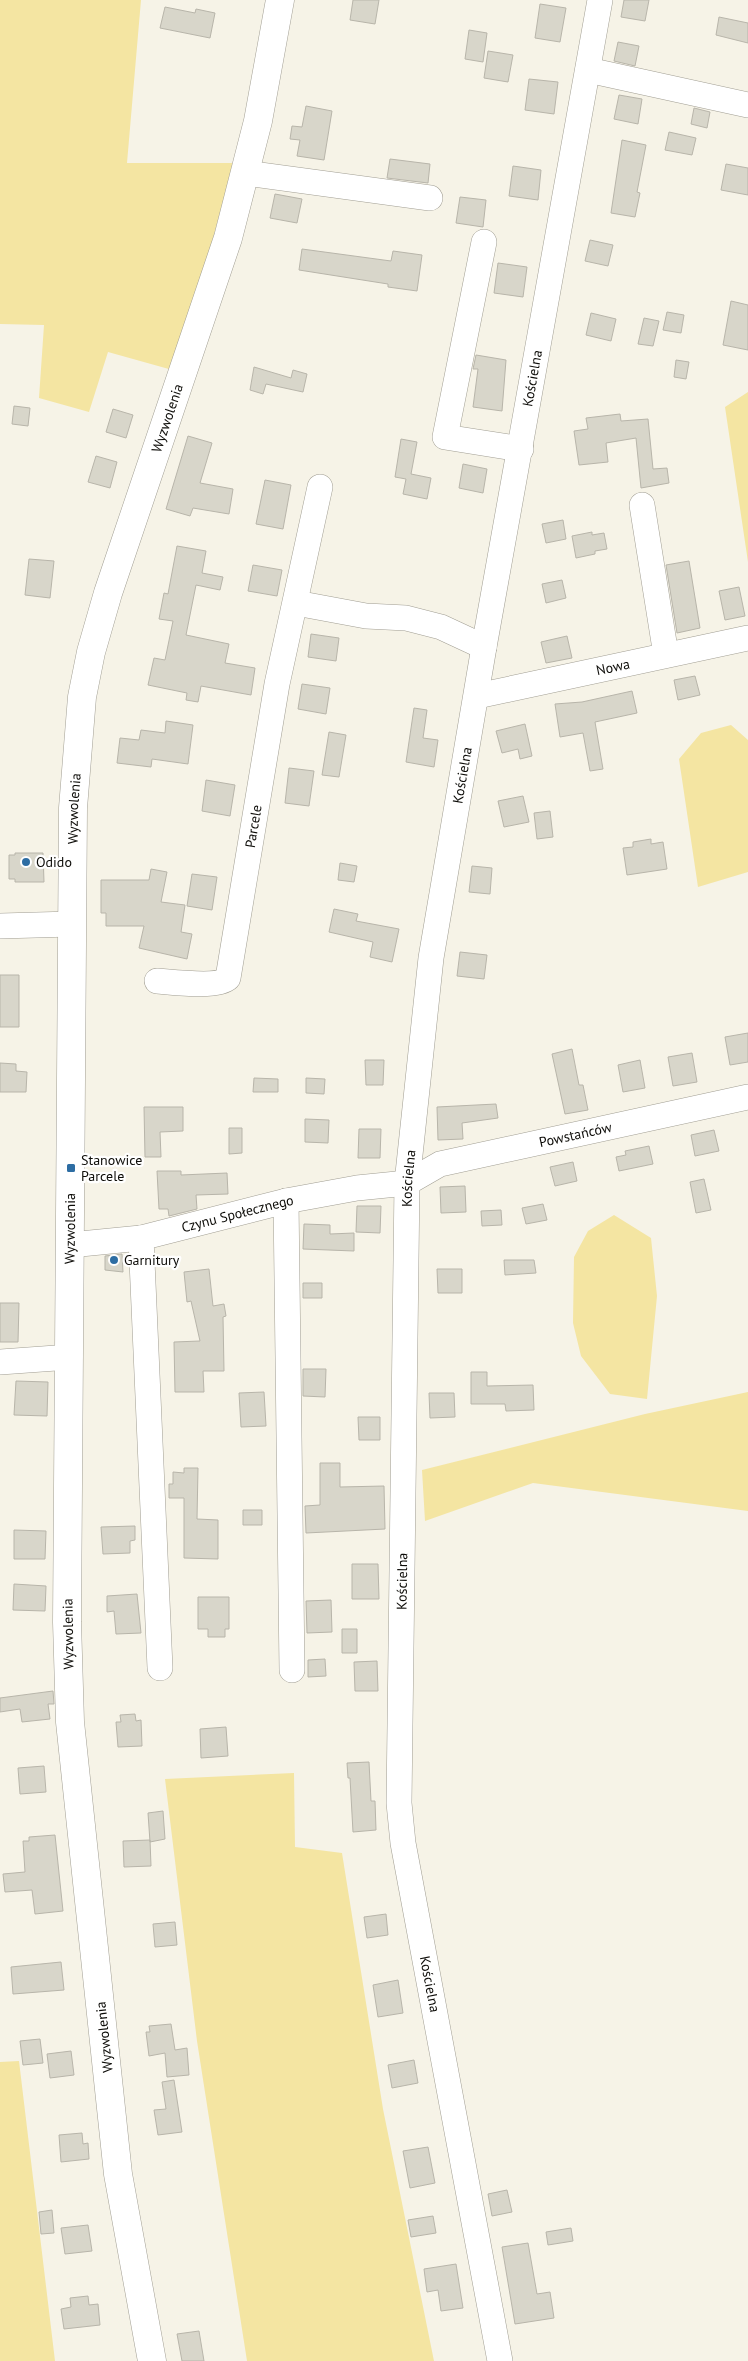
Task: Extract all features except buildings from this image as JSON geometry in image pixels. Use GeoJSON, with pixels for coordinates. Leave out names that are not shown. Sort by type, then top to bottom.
{"type":"FeatureCollection","features":[{"type":"Feature","properties":{"kind":"main road","name":"Wyzwolenia"},"geometry":{"type":"LineString","coordinates":[[152,2361],[118,2174],[70,1722],[67,1622],[73,808],[82,697],[92,652],[112,584],[228,238],[245,173],[272,51],[280,0]]}},
{"type":"Feature","properties":{"kind":"street","name":"Kościelna"},"geometry":{"type":"LineString","coordinates":[[500,2361],[404,1842],[399,1803],[407,1183],[431,958],[484,647],[600,0]]}},
{"type":"Feature","properties":{"kind":"street"},"geometry":{"type":"LineString","coordinates":[[588,70],[748,105]]}},
{"type":"Feature","properties":{"kind":"street"},"geometry":{"type":"LineString","coordinates":[[245,173],[430,198]]}},
{"type":"Feature","properties":{"kind":"street"},"geometry":{"type":"LineString","coordinates":[[484,242],[445,437],[521,448]]}},
{"type":"Feature","properties":{"kind":"street","name":"Parcele"},"geometry":{"type":"LineString","coordinates":[[157,981],[214,983],[224,982],[228,978],[277,684],[320,487]]}},
{"type":"Feature","properties":{"kind":"street"},"geometry":{"type":"LineString","coordinates":[[642,505],[666,655]]}},
{"type":"Feature","properties":{"kind":"street"},"geometry":{"type":"LineString","coordinates":[[296,602],[366,616],[415,620],[441,626],[484,647]]}},
{"type":"Feature","properties":{"kind":"street","name":"Nowa"},"geometry":{"type":"LineString","coordinates":[[477,696],[748,638]]}},
{"type":"Feature","properties":{"kind":"street"},"geometry":{"type":"LineString","coordinates":[[0,926],[72,924]]}},
{"type":"Feature","properties":{"kind":"street","name":"Powstańców"},"geometry":{"type":"LineString","coordinates":[[407,1183],[440,1164],[748,1097]]}},
{"type":"Feature","properties":{"kind":"street","name":"Czynu Społecznego"},"geometry":{"type":"LineString","coordinates":[[70,1245],[141,1238],[286,1201],[357,1188],[407,1183]]}},
{"type":"Feature","properties":{"kind":"street"},"geometry":{"type":"LineString","coordinates":[[286,1201],[292,1670]]}},
{"type":"Feature","properties":{"kind":"street"},"geometry":{"type":"LineString","coordinates":[[141,1238],[160,1668]]}},
{"type":"Feature","properties":{"kind":"street"},"geometry":{"type":"LineString","coordinates":[[0,1362],[70,1356]]}},
{"type":"Feature","properties":{"kind":"shaded area"},"geometry":{"type":"Polygon","coordinates":[[[0,0],[141,0],[127,163],[234,163],[176,371],[108,352],[89,412],[39,398],[44,325],[0,324],[0,0]]]}},
{"type":"Feature","properties":{"kind":"shaded area"},"geometry":{"type":"Polygon","coordinates":[[[748,392],[748,562],[725,407],[748,392]]]}},
{"type":"Feature","properties":{"kind":"shaded area"},"geometry":{"type":"Polygon","coordinates":[[[731,725],[748,740],[748,872],[698,887],[679,759],[701,733],[731,725]]]}},
{"type":"Feature","properties":{"kind":"shaded area"},"geometry":{"type":"Polygon","coordinates":[[[614,1215],[651,1238],[657,1296],[647,1399],[610,1394],[581,1356],[573,1323],[574,1257],[588,1231],[614,1215]]]}},
{"type":"Feature","properties":{"kind":"shaded area"},"geometry":{"type":"Polygon","coordinates":[[[748,1392],[748,1511],[533,1483],[425,1521],[422,1470],[645,1414],[748,1392]]]}},
{"type":"Feature","properties":{"kind":"shaded area"},"geometry":{"type":"Polygon","coordinates":[[[294,1773],[295,1847],[342,1853],[383,2109],[434,2361],[247,2361],[197,2041],[165,1779],[294,1773]]]}},
{"type":"Feature","properties":{"kind":"shaded area"},"geometry":{"type":"Polygon","coordinates":[[[19,2061],[55,2361],[0,2361],[0,2062],[19,2061]]]}},
{"type":"Feature","properties":{"kind":"place","name":"Odido"},"geometry":{"type":"Point","coordinates":[26,862]}},
{"type":"Feature","properties":{"kind":"place","name":"Stanowice Parcele"},"geometry":{"type":"Point","coordinates":[71,1168]}},
{"type":"Feature","properties":{"kind":"place","name":"Garnitury"},"geometry":{"type":"Point","coordinates":[114,1260]}}]}
